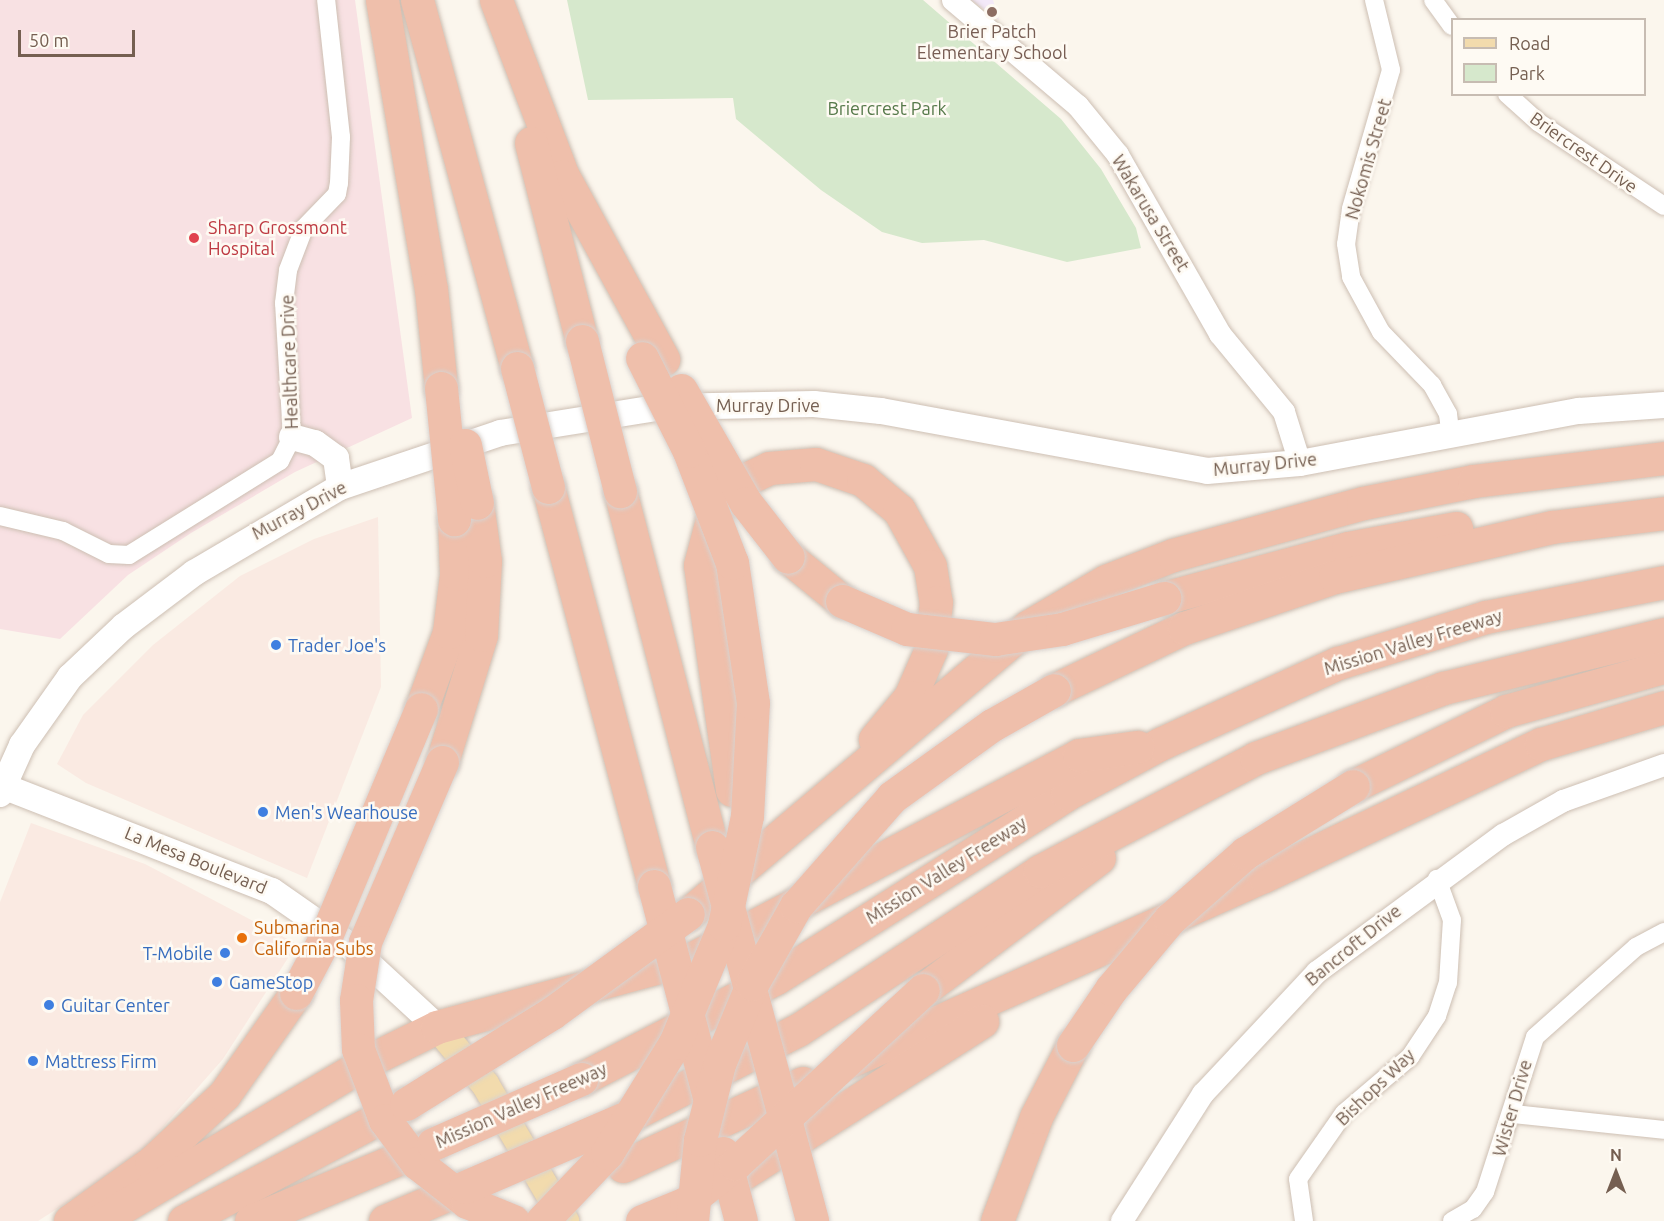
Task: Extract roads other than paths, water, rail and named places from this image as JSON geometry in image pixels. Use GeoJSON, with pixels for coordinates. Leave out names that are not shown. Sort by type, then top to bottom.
{"type":"FeatureCollection","features":[{"type":"Feature","properties":{"kind":"highway"},"geometry":{"type":"LineString","coordinates":[[382,0],[447,386],[465,511],[485,561],[481,635],[442,762],[365,942],[356,1000],[358,1049],[385,1120],[417,1163],[467,1202],[525,1217]]}},
{"type":"Feature","properties":{"kind":"highway"},"geometry":{"type":"LineString","coordinates":[[417,0],[517,368],[741,1221]]}},
{"type":"Feature","properties":{"kind":"highway"},"geometry":{"type":"LineString","coordinates":[[495,0],[563,176],[653,359],[709,500],[736,583],[753,703],[747,816],[724,925],[675,1043],[607,1153],[525,1217]]}},
{"type":"Feature","properties":{"kind":"highway"},"geometry":{"type":"LineString","coordinates":[[495,0],[771,1076],[813,1221]]}},
{"type":"Feature","properties":{"kind":"highway"},"geometry":{"type":"LineString","coordinates":[[653,359],[746,503],[788,557],[842,601],[907,629],[995,639],[1062,628],[1164,598],[1412,535],[1516,518],[1650,514]]}},
{"type":"Feature","properties":{"kind":"highway"},"geometry":{"type":"LineString","coordinates":[[184,1221],[406,1104],[552,1013],[688,914],[1029,626],[1106,581],[1203,545],[1363,503],[1474,481],[1664,458]]}},
{"type":"Feature","properties":{"kind":"highway"},"geometry":{"type":"LineString","coordinates":[[771,1076],[732,790],[702,596],[703,538],[714,512],[748,478],[795,463],[841,469],[882,494],[909,523],[930,566],[935,626],[910,697],[801,820]]}},
{"type":"Feature","properties":{"kind":"highway"},"geometry":{"type":"LineString","coordinates":[[70,1221],[151,1163],[224,1095],[296,993],[326,936],[421,709],[449,632],[465,511]]}},
{"type":"Feature","properties":{"kind":"highway"},"geometry":{"type":"LineString","coordinates":[[692,1221],[700,1140],[719,1064],[752,984],[796,906],[892,797],[982,731],[1054,690],[1184,628],[1335,577],[1552,527],[1650,514]]}},
{"type":"Feature","properties":{"kind":"highway","name":"Mission Valley Freeway"},"geometry":{"type":"LineString","coordinates":[[251,1221],[581,1079],[776,978],[1066,794],[1160,744],[1338,663],[1486,617],[1664,582]]}},
{"type":"Feature","properties":{"kind":"highway"},"geometry":{"type":"LineString","coordinates":[[385,1221],[623,1119],[798,1030],[1040,871],[1178,798],[1346,720],[1548,658],[1664,634]]}},
{"type":"Feature","properties":{"kind":"highway"},"geometry":{"type":"LineString","coordinates":[[997,1221],[1036,1117],[1073,1045],[1111,989],[1170,919],[1245,854],[1353,786],[1506,711],[1664,668]]}},
{"type":"Feature","properties":{"kind":"highway"},"geometry":{"type":"LineString","coordinates":[[481,1221],[525,1217],[623,1166],[1470,781],[1541,744],[1664,706]]}},
{"type":"Feature","properties":{"kind":"highway"},"geometry":{"type":"LineString","coordinates":[[1470,781],[1583,740],[1664,723]]}},
{"type":"Feature","properties":{"kind":"highway"},"geometry":{"type":"LineString","coordinates":[[99,1221],[375,1058],[437,1027],[541,997],[631,979],[693,958],[1079,755],[1160,744]]}},
{"type":"Feature","properties":{"kind":"highway"},"geometry":{"type":"LineString","coordinates":[[642,1221],[686,1203],[718,1179],[923,990],[1178,798]]}},
{"type":"Feature","properties":{"kind":"highway"},"geometry":{"type":"LineString","coordinates":[[669,1221],[958,1035],[1141,932]]}},
{"type":"Feature","properties":{"kind":"highway"},"geometry":{"type":"LineString","coordinates":[[701,1067],[716,1221]]}},
{"type":"Feature","properties":{"kind":"main road","name":"Murray Drive"},"geometry":{"type":"LineString","coordinates":[[1,788],[45,707],[124,626],[262,528],[340,487],[501,433],[663,407],[748,403],[881,411],[1207,471],[1300,463],[1450,432],[1579,411],[1664,405]]}},
{"type":"Feature","properties":{"kind":"main road"},"geometry":{"type":"LineString","coordinates":[[292,437],[315,443],[336,458],[340,487]]}},
{"type":"Feature","properties":{"kind":"main road","name":"La Mesa Boulevard"},"geometry":{"type":"LineString","coordinates":[[1,788],[272,891],[345,942],[437,1027],[485,1084],[565,1221]]}},
{"type":"Feature","properties":{"kind":"street","name":"Healthcare Drive"},"geometry":{"type":"LineString","coordinates":[[0,516],[63,531],[109,554],[129,555],[280,461],[292,437],[284,303],[288,270],[304,228],[337,194],[339,183],[342,136],[326,0]]}},
{"type":"Feature","properties":{"kind":"street","name":"Wakarusa Street"},"geometry":{"type":"LineString","coordinates":[[953,0],[1077,106],[1118,155],[1220,334],[1284,412],[1300,463]]}},
{"type":"Feature","properties":{"kind":"street","name":"Nokomis Street"},"geometry":{"type":"LineString","coordinates":[[1374,0],[1391,70],[1351,209],[1346,244],[1351,277],[1381,332],[1432,385],[1448,414],[1450,432]]}},
{"type":"Feature","properties":{"kind":"street"},"geometry":{"type":"LineString","coordinates":[[1433,0],[1451,25]]}},
{"type":"Feature","properties":{"kind":"street","name":"Briercrest Drive"},"geometry":{"type":"LineString","coordinates":[[1509,96],[1538,122],[1664,206]]}},
{"type":"Feature","properties":{"kind":"street","name":"Bancroft Drive"},"geometry":{"type":"LineString","coordinates":[[1122,1221],[1203,1094],[1260,1029],[1317,972],[1437,879],[1563,801],[1664,765]]}},
{"type":"Feature","properties":{"kind":"street","name":"Bishops Way"},"geometry":{"type":"LineString","coordinates":[[1304,1221],[1296,1192],[1309,1161],[1344,1113],[1410,1057],[1437,1016],[1448,983],[1452,920],[1437,879]]}},
{"type":"Feature","properties":{"kind":"street","name":"Wister Drive"},"geometry":{"type":"LineString","coordinates":[[1452,1221],[1473,1209],[1485,1192],[1513,1114],[1535,1037],[1636,947],[1664,932]]}},
{"type":"Feature","properties":{"kind":"street"},"geometry":{"type":"LineString","coordinates":[[1513,1114],[1664,1130]]}},
{"type":"Feature","properties":{"kind":"place","name":"Brier Patch Elementary School"},"geometry":{"type":"Point","coordinates":[992,12]}},
{"type":"Feature","properties":{"kind":"place","name":"Sharp Grossmont Hospital"},"geometry":{"type":"Point","coordinates":[194,238]}},
{"type":"Feature","properties":{"kind":"place","name":"Trader Joe's"},"geometry":{"type":"Point","coordinates":[276,645]}},
{"type":"Feature","properties":{"kind":"place","name":"Men's Wearhouse"},"geometry":{"type":"Point","coordinates":[263,812]}},
{"type":"Feature","properties":{"kind":"place","name":"Submarina California Subs"},"geometry":{"type":"Point","coordinates":[242,938]}},
{"type":"Feature","properties":{"kind":"place","name":"T-Mobile"},"geometry":{"type":"Point","coordinates":[225,953]}},
{"type":"Feature","properties":{"kind":"place","name":"GameStop"},"geometry":{"type":"Point","coordinates":[217,982]}},
{"type":"Feature","properties":{"kind":"place","name":"Guitar Center"},"geometry":{"type":"Point","coordinates":[49,1005]}},
{"type":"Feature","properties":{"kind":"place","name":"Mattress Firm"},"geometry":{"type":"Point","coordinates":[33,1061]}},
{"type":"Feature","properties":{"kind":"park label","name":"Briercrest Park"},"geometry":{"type":"Point","coordinates":[887,108]}}]}
